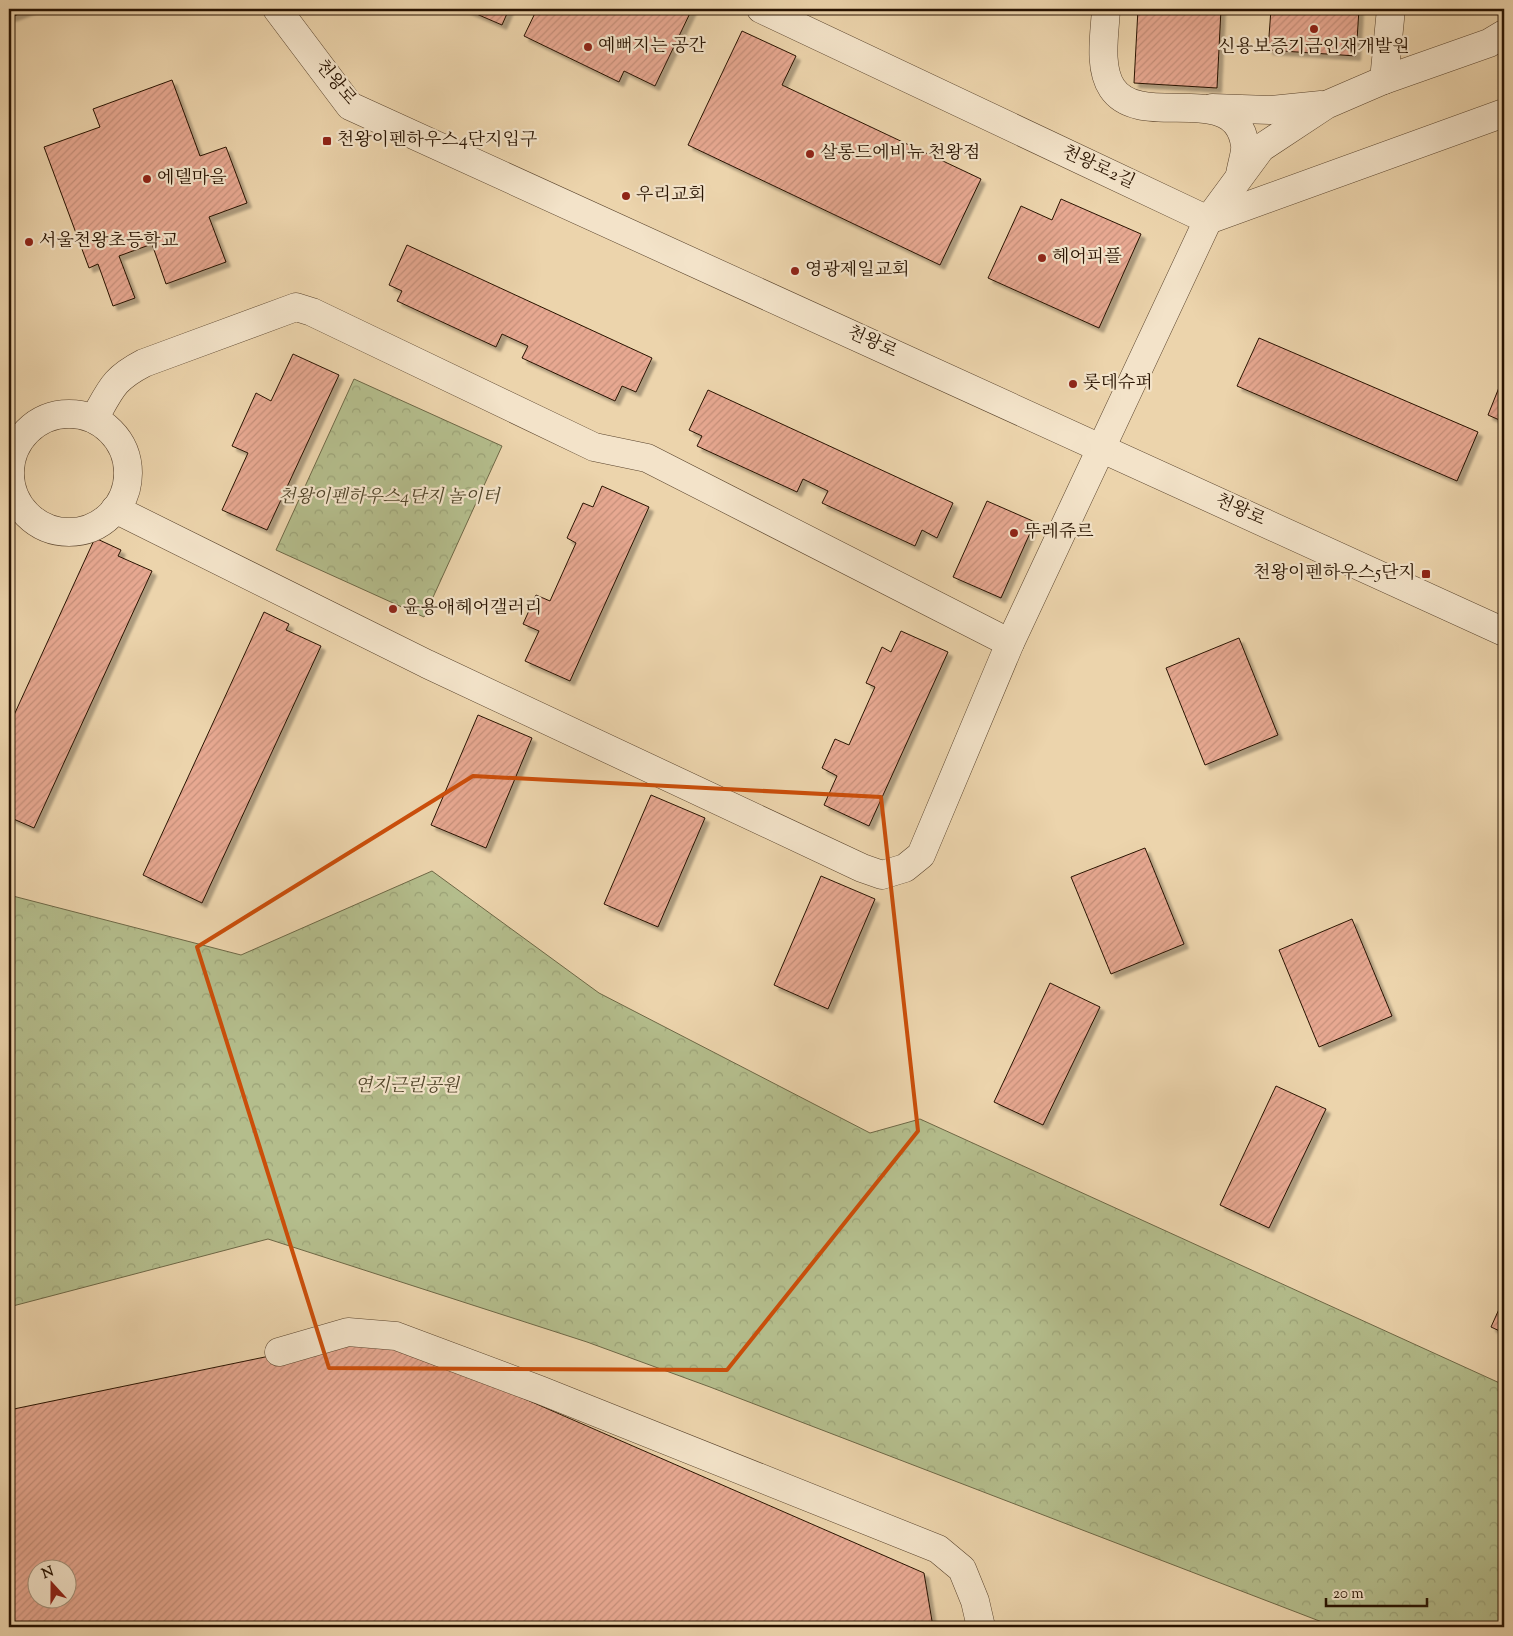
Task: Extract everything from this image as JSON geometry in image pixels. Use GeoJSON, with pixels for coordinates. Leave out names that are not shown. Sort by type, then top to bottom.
{"type":"FeatureCollection","features":[{"type":"Feature","properties":{"kind":"street","name":"천왕로"},"geometry":{"type":"LineString","coordinates":[[277,9],[350,106],[1504,632]]}},
{"type":"Feature","properties":{"kind":"street","name":"천왕로2길"},"geometry":{"type":"LineString","coordinates":[[761,9],[1208,220]]}},
{"type":"Feature","properties":{"kind":"street"},"geometry":{"type":"LineString","coordinates":[[1106,9],[1104,64],[1107,77],[1112,89],[1131,104],[1150,107],[1270,110],[1326,105]]}},
{"type":"Feature","properties":{"kind":"street"},"geometry":{"type":"LineString","coordinates":[[1384,80],[1392,9]]}},
{"type":"Feature","properties":{"kind":"street"},"geometry":{"type":"LineString","coordinates":[[115,509],[427,664],[882,876],[905,868],[921,854],[1010,643],[1208,220],[1240,176],[1261,148],[1326,105],[1384,80],[1488,43],[1504,34]]}},
{"type":"Feature","properties":{"kind":"street"},"geometry":{"type":"LineString","coordinates":[[1205,108],[1219,111],[1232,120],[1241,131],[1245,146],[1240,176]]}},
{"type":"Feature","properties":{"kind":"street"},"geometry":{"type":"LineString","coordinates":[[1208,220],[1504,113]]}},
{"type":"Feature","properties":{"kind":"street"},"geometry":{"type":"LineString","coordinates":[[94,420],[115,382],[125,373],[144,363],[296,307],[312,312],[594,447],[647,458],[1010,643]]}},
{"type":"Feature","properties":{"kind":"street"},"geometry":{"type":"LineString","coordinates":[[75,414],[94,420],[109,429],[120,443],[126,459],[128,477],[124,494],[115,509],[100,523],[81,531],[61,531],[41,526],[25,513],[14,496],[9,476],[12,456],[21,438],[36,423],[54,416],[75,414]]}},
{"type":"Feature","properties":{"kind":"street"},"geometry":{"type":"LineString","coordinates":[[279,1352],[348,1332],[396,1336],[540,1390],[938,1549],[962,1568],[975,1601],[982,1627]]}},
{"type":"Feature","properties":{"kind":"highlighted area"},"geometry":{"type":"Polygon","coordinates":[[[473,776],[881,797],[918,1131],[727,1370],[329,1368],[197,947],[473,776]]]}},
{"type":"Feature","properties":{"kind":"green space","name":"천왕이펜하우스4단지 놀이터"},"geometry":{"type":"Polygon","coordinates":[[[354,379],[502,446],[424,617],[276,550],[354,379]]]}},
{"type":"Feature","properties":{"kind":"green space","name":"연지근린공원"},"geometry":{"type":"Polygon","coordinates":[[[432,871],[599,993],[870,1133],[920,1119],[1504,1385],[1504,1627],[1335,1627],[710,1387],[587,1342],[268,1239],[9,1307],[9,895],[241,955],[432,871]]]}},
{"type":"Feature","properties":{"kind":"building"},"geometry":{"type":"Polygon","coordinates":[[[9,9],[32,9],[11,17],[9,9]]]}},
{"type":"Feature","properties":{"kind":"building"},"geometry":{"type":"Polygon","coordinates":[[[465,9],[509,9],[502,25],[465,9]]]}},
{"type":"Feature","properties":{"kind":"building"},"geometry":{"type":"Polygon","coordinates":[[[537,9],[692,9],[655,86],[624,71],[619,82],[524,36],[537,9]]]}},
{"type":"Feature","properties":{"kind":"building"},"geometry":{"type":"Polygon","coordinates":[[[1138,9],[1221,9],[1217,88],[1134,83],[1138,9]]]}},
{"type":"Feature","properties":{"kind":"building","name":"신용보증기금인재개발원"},"geometry":{"type":"Polygon","coordinates":[[[1271,9],[1359,9],[1356,56],[1268,50],[1271,9]]]}},
{"type":"Feature","properties":{"kind":"building"},"geometry":{"type":"Polygon","coordinates":[[[742,31],[796,56],[782,85],[981,179],[940,265],[688,145],[742,31]]]}},
{"type":"Feature","properties":{"kind":"building","name":"에델마을"},"geometry":{"type":"Polygon","coordinates":[[[172,80],[200,156],[226,147],[247,203],[209,217],[226,262],[166,284],[152,244],[119,256],[135,298],[113,306],[98,264],[89,268],[44,147],[100,127],[93,109],[172,80]]]}},
{"type":"Feature","properties":{"kind":"building"},"geometry":{"type":"Polygon","coordinates":[[[1061,199],[1141,234],[1099,328],[988,278],[1021,206],[1052,220],[1061,199]]]}},
{"type":"Feature","properties":{"kind":"building"},"geometry":{"type":"Polygon","coordinates":[[[407,245],[652,358],[636,392],[622,386],[615,401],[522,358],[528,346],[502,334],[496,347],[397,301],[402,291],[389,285],[407,245]]]}},
{"type":"Feature","properties":{"kind":"building"},"geometry":{"type":"Polygon","coordinates":[[[1259,338],[1478,432],[1457,481],[1237,386],[1259,338]]]}},
{"type":"Feature","properties":{"kind":"building"},"geometry":{"type":"Polygon","coordinates":[[[293,354],[339,375],[267,530],[222,510],[248,453],[232,446],[256,393],[271,401],[293,354]]]}},
{"type":"Feature","properties":{"kind":"building"},"geometry":{"type":"Polygon","coordinates":[[[1504,375],[1504,422],[1488,415],[1504,375]]]}},
{"type":"Feature","properties":{"kind":"building"},"geometry":{"type":"Polygon","coordinates":[[[708,390],[953,503],[937,538],[922,530],[915,546],[822,503],[828,491],[803,479],[797,492],[697,446],[702,436],[689,430],[708,390]]]}},
{"type":"Feature","properties":{"kind":"building"},"geometry":{"type":"Polygon","coordinates":[[[602,486],[649,507],[570,681],[525,661],[539,631],[523,624],[536,595],[550,601],[576,543],[567,538],[583,503],[593,507],[602,486]]]}},
{"type":"Feature","properties":{"kind":"building"},"geometry":{"type":"Polygon","coordinates":[[[987,501],[1035,522],[1001,598],[953,577],[987,501]]]}},
{"type":"Feature","properties":{"kind":"building"},"geometry":{"type":"Polygon","coordinates":[[[95,538],[121,550],[118,556],[152,571],[34,828],[9,817],[9,726],[95,538]]]}},
{"type":"Feature","properties":{"kind":"building"},"geometry":{"type":"Polygon","coordinates":[[[264,612],[289,624],[286,630],[321,646],[202,903],[143,875],[264,612]]]}},
{"type":"Feature","properties":{"kind":"building"},"geometry":{"type":"Polygon","coordinates":[[[901,631],[948,652],[869,826],[824,805],[837,776],[822,768],[835,739],[849,745],[875,687],[866,683],[882,647],[891,652],[901,631]]]}},
{"type":"Feature","properties":{"kind":"building"},"geometry":{"type":"Polygon","coordinates":[[[1239,638],[1278,735],[1205,765],[1166,668],[1239,638]]]}},
{"type":"Feature","properties":{"kind":"building"},"geometry":{"type":"Polygon","coordinates":[[[478,715],[532,738],[486,848],[431,825],[478,715]]]}},
{"type":"Feature","properties":{"kind":"building"},"geometry":{"type":"Polygon","coordinates":[[[651,795],[705,818],[658,927],[604,904],[651,795]]]}},
{"type":"Feature","properties":{"kind":"building"},"geometry":{"type":"Polygon","coordinates":[[[1145,848],[1184,944],[1111,974],[1071,877],[1145,848]]]}},
{"type":"Feature","properties":{"kind":"building"},"geometry":{"type":"Polygon","coordinates":[[[821,876],[875,899],[828,1009],[774,985],[821,876]]]}},
{"type":"Feature","properties":{"kind":"building"},"geometry":{"type":"Polygon","coordinates":[[[1352,919],[1392,1016],[1319,1047],[1279,950],[1352,919]]]}},
{"type":"Feature","properties":{"kind":"building"},"geometry":{"type":"Polygon","coordinates":[[[1050,983],[1100,1007],[1043,1125],[994,1102],[1050,983]]]}},
{"type":"Feature","properties":{"kind":"building"},"geometry":{"type":"Polygon","coordinates":[[[1276,1086],[1326,1109],[1269,1228],[1220,1205],[1276,1086]]]}},
{"type":"Feature","properties":{"kind":"building"},"geometry":{"type":"Polygon","coordinates":[[[1504,1298],[1504,1333],[1491,1327],[1504,1298]]]}},
{"type":"Feature","properties":{"kind":"building"},"geometry":{"type":"Polygon","coordinates":[[[376,1334],[924,1573],[933,1627],[9,1627],[9,1410],[376,1334]]]}},
{"type":"Feature","properties":{"kind":"place","name":"신용보증기금인재개발원"},"geometry":{"type":"Point","coordinates":[1314,29]}},
{"type":"Feature","properties":{"kind":"place","name":"예뻐지는 공간"},"geometry":{"type":"Point","coordinates":[588,47]}},
{"type":"Feature","properties":{"kind":"place","name":"천왕이펜하우스4단지입구"},"geometry":{"type":"Point","coordinates":[327,141]}},
{"type":"Feature","properties":{"kind":"place","name":"살롱드에비뉴 천왕점"},"geometry":{"type":"Point","coordinates":[810,154]}},
{"type":"Feature","properties":{"kind":"place","name":"에델마을"},"geometry":{"type":"Point","coordinates":[147,179]}},
{"type":"Feature","properties":{"kind":"place","name":"우리교회"},"geometry":{"type":"Point","coordinates":[626,196]}},
{"type":"Feature","properties":{"kind":"place","name":"서울천왕초등학교"},"geometry":{"type":"Point","coordinates":[29,242]}},
{"type":"Feature","properties":{"kind":"place","name":"헤어피플"},"geometry":{"type":"Point","coordinates":[1042,258]}},
{"type":"Feature","properties":{"kind":"place","name":"영광제일교회"},"geometry":{"type":"Point","coordinates":[795,271]}},
{"type":"Feature","properties":{"kind":"place","name":"롯데슈퍼"},"geometry":{"type":"Point","coordinates":[1073,384]}},
{"type":"Feature","properties":{"kind":"place","name":"뚜레쥬르"},"geometry":{"type":"Point","coordinates":[1014,533]}},
{"type":"Feature","properties":{"kind":"place","name":"천왕이펜하우스5단지"},"geometry":{"type":"Point","coordinates":[1426,574]}},
{"type":"Feature","properties":{"kind":"place","name":"윤용애헤어갤러리"},"geometry":{"type":"Point","coordinates":[393,609]}}]}
